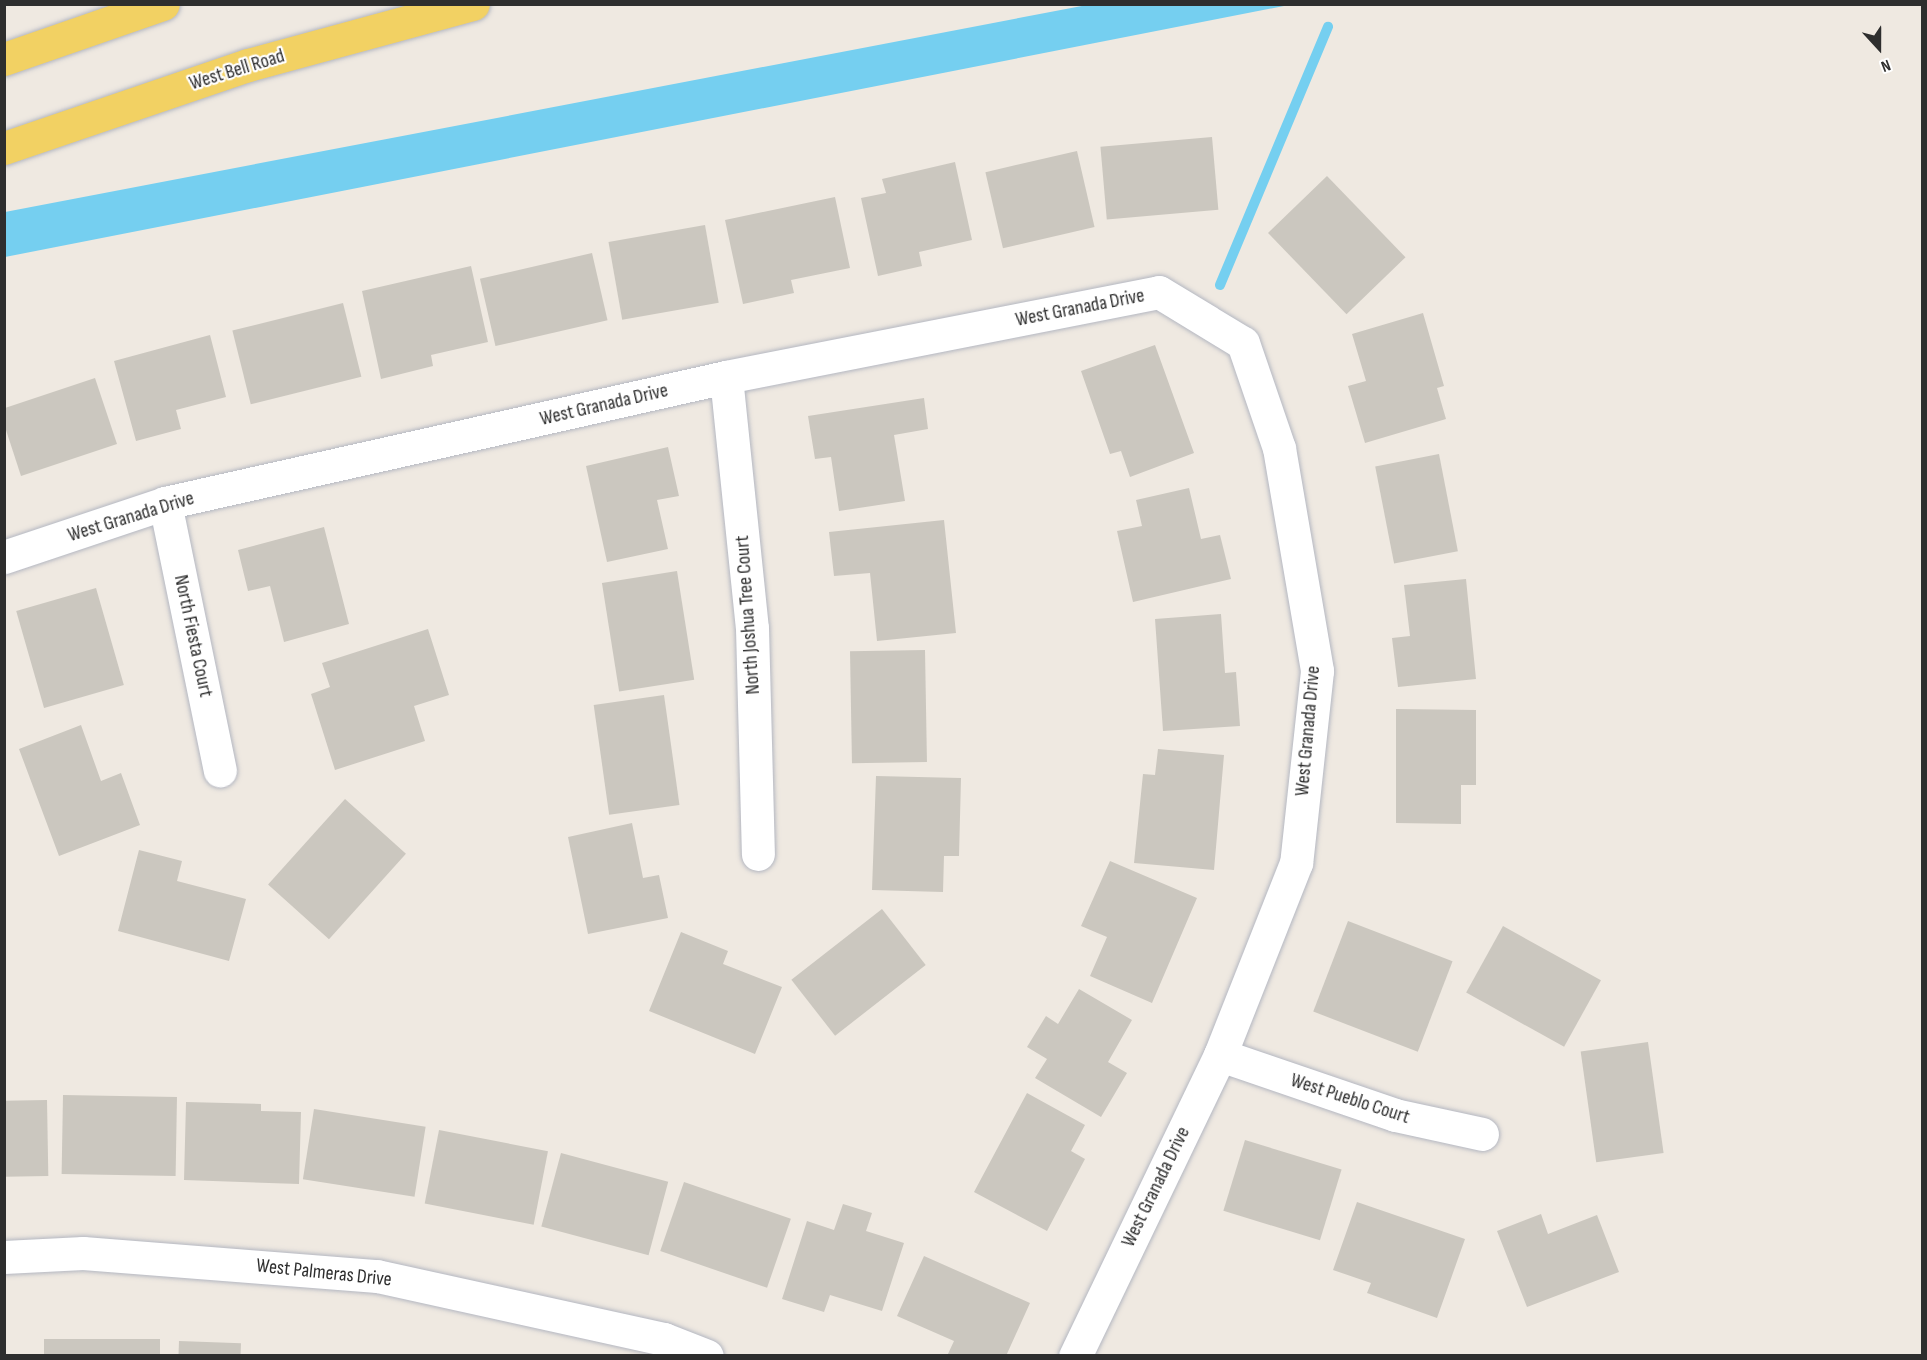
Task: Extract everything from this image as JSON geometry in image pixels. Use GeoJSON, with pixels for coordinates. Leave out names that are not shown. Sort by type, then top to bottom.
{"type":"FeatureCollection","features":[{"type":"Feature","properties":{"kind":"main road"},"geometry":{"type":"LineString","coordinates":[[4,59],[163,4]]}},
{"type":"Feature","properties":{"kind":"main road","name":"West Bell Road"},"geometry":{"type":"LineString","coordinates":[[4,148],[248,65],[473,4]]}},
{"type":"Feature","properties":{"kind":"street","name":"West Granada Drive"},"geometry":{"type":"LineString","coordinates":[[4,557],[165,503],[726,377],[1159,292],[1243,343],[1279,448],[1317,671],[1296,863],[1220,1054],[1075,1356]]}},
{"type":"Feature","properties":{"kind":"street","name":"North Joshua Tree Court"},"geometry":{"type":"LineString","coordinates":[[726,377],[753,628],[758,854]]}},
{"type":"Feature","properties":{"kind":"street","name":"North Fiesta Court"},"geometry":{"type":"LineString","coordinates":[[165,503],[220,770]]}},
{"type":"Feature","properties":{"kind":"street","name":"West Pueblo Court"},"geometry":{"type":"LineString","coordinates":[[1220,1054],[1395,1115],[1482,1134]]}},
{"type":"Feature","properties":{"kind":"street","name":"West Palmeras Drive"},"geometry":{"type":"LineString","coordinates":[[4,1257],[83,1253],[377,1276],[664,1339],[707,1356]]}},
{"type":"Feature","properties":{"kind":"water"},"geometry":{"type":"Polygon","coordinates":[[[1087,5],[1289,5],[5,257],[5,212],[1087,5]]]}},
{"type":"Feature","properties":{"kind":"building"},"geometry":{"type":"Polygon","coordinates":[[[1212,137],[1218,210],[1107,219],[1100,147],[1212,137]]]}},
{"type":"Feature","properties":{"kind":"building"},"geometry":{"type":"Polygon","coordinates":[[[1077,151],[1095,227],[1003,248],[985,172],[1077,151]]]}},
{"type":"Feature","properties":{"kind":"building"},"geometry":{"type":"Polygon","coordinates":[[[955,162],[972,240],[919,252],[922,266],[878,276],[861,198],[886,193],[882,179],[955,162]]]}},
{"type":"Feature","properties":{"kind":"building"},"geometry":{"type":"Polygon","coordinates":[[[1327,176],[1405,257],[1347,314],[1268,233],[1327,176]]]}},
{"type":"Feature","properties":{"kind":"building"},"geometry":{"type":"Polygon","coordinates":[[[835,197],[850,268],[791,280],[794,293],[743,304],[725,220],[835,197]]]}},
{"type":"Feature","properties":{"kind":"building"},"geometry":{"type":"Polygon","coordinates":[[[705,225],[719,303],[622,320],[608,242],[705,225]]]}},
{"type":"Feature","properties":{"kind":"building"},"geometry":{"type":"Polygon","coordinates":[[[592,253],[608,320],[495,346],[480,279],[592,253]]]}},
{"type":"Feature","properties":{"kind":"building"},"geometry":{"type":"Polygon","coordinates":[[[471,266],[488,342],[431,355],[433,366],[381,379],[362,291],[471,266]]]}},
{"type":"Feature","properties":{"kind":"building"},"geometry":{"type":"Polygon","coordinates":[[[343,303],[361,377],[251,404],[232,331],[343,303]]]}},
{"type":"Feature","properties":{"kind":"building"},"geometry":{"type":"Polygon","coordinates":[[[1423,313],[1444,386],[1437,388],[1446,419],[1365,443],[1348,386],[1366,381],[1352,334],[1423,313]]]}},
{"type":"Feature","properties":{"kind":"building"},"geometry":{"type":"Polygon","coordinates":[[[210,335],[226,397],[176,410],[181,429],[136,441],[114,361],[210,335]]]}},
{"type":"Feature","properties":{"kind":"building"},"geometry":{"type":"Polygon","coordinates":[[[1155,345],[1194,453],[1130,477],[1121,451],[1110,454],[1081,371],[1155,345]]]}},
{"type":"Feature","properties":{"kind":"building"},"geometry":{"type":"Polygon","coordinates":[[[95,378],[117,444],[21,476],[5,427],[5,408],[95,378]]]}},
{"type":"Feature","properties":{"kind":"building"},"geometry":{"type":"Polygon","coordinates":[[[924,398],[928,429],[894,435],[905,501],[839,511],[831,457],[815,459],[808,416],[924,398]]]}},
{"type":"Feature","properties":{"kind":"building"},"geometry":{"type":"Polygon","coordinates":[[[668,447],[679,496],[657,500],[668,549],[607,562],[586,466],[668,447]]]}},
{"type":"Feature","properties":{"kind":"building"},"geometry":{"type":"Polygon","coordinates":[[[1439,454],[1458,551],[1394,564],[1375,466],[1439,454]]]}},
{"type":"Feature","properties":{"kind":"building"},"geometry":{"type":"Polygon","coordinates":[[[1189,488],[1201,539],[1220,535],[1231,579],[1133,602],[1117,531],[1142,526],[1136,500],[1189,488]]]}},
{"type":"Feature","properties":{"kind":"building"},"geometry":{"type":"Polygon","coordinates":[[[944,520],[956,633],[877,641],[870,573],[834,576],[829,532],[944,520]]]}},
{"type":"Feature","properties":{"kind":"building"},"geometry":{"type":"Polygon","coordinates":[[[324,527],[349,624],[284,642],[270,586],[248,591],[238,550],[324,527]]]}},
{"type":"Feature","properties":{"kind":"building"},"geometry":{"type":"Polygon","coordinates":[[[677,571],[694,680],[619,692],[602,583],[677,571]]]}},
{"type":"Feature","properties":{"kind":"building"},"geometry":{"type":"Polygon","coordinates":[[[1466,579],[1476,679],[1398,687],[1392,638],[1410,636],[1404,585],[1466,579]]]}},
{"type":"Feature","properties":{"kind":"building"},"geometry":{"type":"Polygon","coordinates":[[[96,588],[124,685],[44,708],[16,611],[96,588]]]}},
{"type":"Feature","properties":{"kind":"building"},"geometry":{"type":"Polygon","coordinates":[[[1221,614],[1225,673],[1236,672],[1240,726],[1163,731],[1155,619],[1221,614]]]}},
{"type":"Feature","properties":{"kind":"building"},"geometry":{"type":"Polygon","coordinates":[[[428,629],[449,695],[414,706],[425,741],[335,770],[311,694],[330,687],[322,663],[428,629]]]}},
{"type":"Feature","properties":{"kind":"building"},"geometry":{"type":"Polygon","coordinates":[[[925,650],[927,762],[852,763],[850,651],[925,650]]]}},
{"type":"Feature","properties":{"kind":"building"},"geometry":{"type":"Polygon","coordinates":[[[664,695],[679,805],[609,815],[594,705],[664,695]]]}},
{"type":"Feature","properties":{"kind":"building"},"geometry":{"type":"Polygon","coordinates":[[[1396,709],[1476,710],[1476,785],[1461,785],[1461,824],[1396,823],[1396,709]]]}},
{"type":"Feature","properties":{"kind":"building"},"geometry":{"type":"Polygon","coordinates":[[[81,725],[101,781],[121,773],[140,825],[59,856],[19,749],[81,725]]]}},
{"type":"Feature","properties":{"kind":"building"},"geometry":{"type":"Polygon","coordinates":[[[1158,749],[1224,755],[1214,870],[1134,863],[1143,774],[1155,775],[1158,749]]]}},
{"type":"Feature","properties":{"kind":"building"},"geometry":{"type":"Polygon","coordinates":[[[876,776],[961,778],[959,856],[944,856],[943,892],[872,890],[876,776]]]}},
{"type":"Feature","properties":{"kind":"building"},"geometry":{"type":"Polygon","coordinates":[[[345,799],[406,854],[329,939],[268,884],[345,799]]]}},
{"type":"Feature","properties":{"kind":"building"},"geometry":{"type":"Polygon","coordinates":[[[632,823],[643,878],[659,875],[668,918],[588,934],[568,837],[632,823]]]}},
{"type":"Feature","properties":{"kind":"building"},"geometry":{"type":"Polygon","coordinates":[[[139,850],[182,861],[177,881],[246,899],[229,961],[118,931],[139,850]]]}},
{"type":"Feature","properties":{"kind":"building"},"geometry":{"type":"Polygon","coordinates":[[[1110,861],[1197,898],[1152,1003],[1090,976],[1107,937],[1081,926],[1110,861]]]}},
{"type":"Feature","properties":{"kind":"building"},"geometry":{"type":"Polygon","coordinates":[[[882,909],[926,965],[835,1036],[791,980],[882,909]]]}},
{"type":"Feature","properties":{"kind":"building"},"geometry":{"type":"Polygon","coordinates":[[[1348,921],[1453,961],[1418,1052],[1313,1012],[1348,921]]]}},
{"type":"Feature","properties":{"kind":"building"},"geometry":{"type":"Polygon","coordinates":[[[1503,926],[1601,980],[1564,1047],[1466,992],[1503,926]]]}},
{"type":"Feature","properties":{"kind":"building"},"geometry":{"type":"Polygon","coordinates":[[[681,932],[728,951],[723,964],[782,987],[755,1054],[649,1011],[681,932]]]}},
{"type":"Feature","properties":{"kind":"building"},"geometry":{"type":"Polygon","coordinates":[[[1079,989],[1132,1020],[1108,1062],[1127,1073],[1101,1117],[1035,1078],[1047,1059],[1027,1047],[1046,1016],[1058,1024],[1079,989]]]}},
{"type":"Feature","properties":{"kind":"building"},"geometry":{"type":"Polygon","coordinates":[[[1648,1042],[1664,1153],[1596,1162],[1581,1051],[1648,1042]]]}},
{"type":"Feature","properties":{"kind":"building"},"geometry":{"type":"Polygon","coordinates":[[[1027,1093],[1085,1125],[1071,1151],[1085,1159],[1047,1231],[974,1192],[1027,1093]]]}},
{"type":"Feature","properties":{"kind":"building"},"geometry":{"type":"Polygon","coordinates":[[[63,1095],[177,1097],[176,1176],[62,1174],[63,1095]]]}},
{"type":"Feature","properties":{"kind":"building"},"geometry":{"type":"Polygon","coordinates":[[[47,1100],[48,1176],[5,1177],[4,1101],[47,1100]]]}},
{"type":"Feature","properties":{"kind":"building"},"geometry":{"type":"Polygon","coordinates":[[[186,1102],[261,1104],[261,1111],[301,1112],[299,1184],[184,1180],[186,1102]]]}},
{"type":"Feature","properties":{"kind":"building"},"geometry":{"type":"Polygon","coordinates":[[[314,1109],[426,1127],[415,1197],[303,1179],[314,1109]]]}},
{"type":"Feature","properties":{"kind":"building"},"geometry":{"type":"Polygon","coordinates":[[[439,1130],[548,1151],[534,1225],[425,1204],[439,1130]]]}},
{"type":"Feature","properties":{"kind":"building"},"geometry":{"type":"Polygon","coordinates":[[[1245,1140],[1342,1170],[1320,1240],[1223,1211],[1245,1140]]]}},
{"type":"Feature","properties":{"kind":"building"},"geometry":{"type":"Polygon","coordinates":[[[561,1153],[668,1182],[649,1255],[541,1226],[561,1153]]]}},
{"type":"Feature","properties":{"kind":"building"},"geometry":{"type":"Polygon","coordinates":[[[684,1182],[791,1219],[767,1288],[660,1251],[684,1182]]]}},
{"type":"Feature","properties":{"kind":"building"},"geometry":{"type":"Polygon","coordinates":[[[1357,1202],[1465,1239],[1437,1318],[1367,1293],[1371,1283],[1333,1270],[1357,1202]]]}},
{"type":"Feature","properties":{"kind":"building"},"geometry":{"type":"Polygon","coordinates":[[[843,1204],[872,1213],[866,1231],[904,1243],[882,1311],[830,1295],[824,1312],[782,1299],[807,1221],[834,1230],[843,1204]]]}},
{"type":"Feature","properties":{"kind":"building"},"geometry":{"type":"Polygon","coordinates":[[[1541,1214],[1548,1234],[1597,1215],[1619,1272],[1527,1307],[1497,1231],[1541,1214]]]}},
{"type":"Feature","properties":{"kind":"building"},"geometry":{"type":"Polygon","coordinates":[[[924,1256],[1030,1303],[1006,1356],[947,1356],[954,1341],[897,1316],[924,1256]]]}},
{"type":"Feature","properties":{"kind":"building"},"geometry":{"type":"Polygon","coordinates":[[[44,1339],[160,1339],[160,1356],[44,1356],[44,1339]]]}},
{"type":"Feature","properties":{"kind":"building"},"geometry":{"type":"Polygon","coordinates":[[[179,1341],[241,1343],[241,1356],[178,1356],[179,1341]]]}},
{"type":"Feature","properties":{"kind":"waterway"},"geometry":{"type":"LineString","coordinates":[[1220,285],[1328,27]]}}]}
